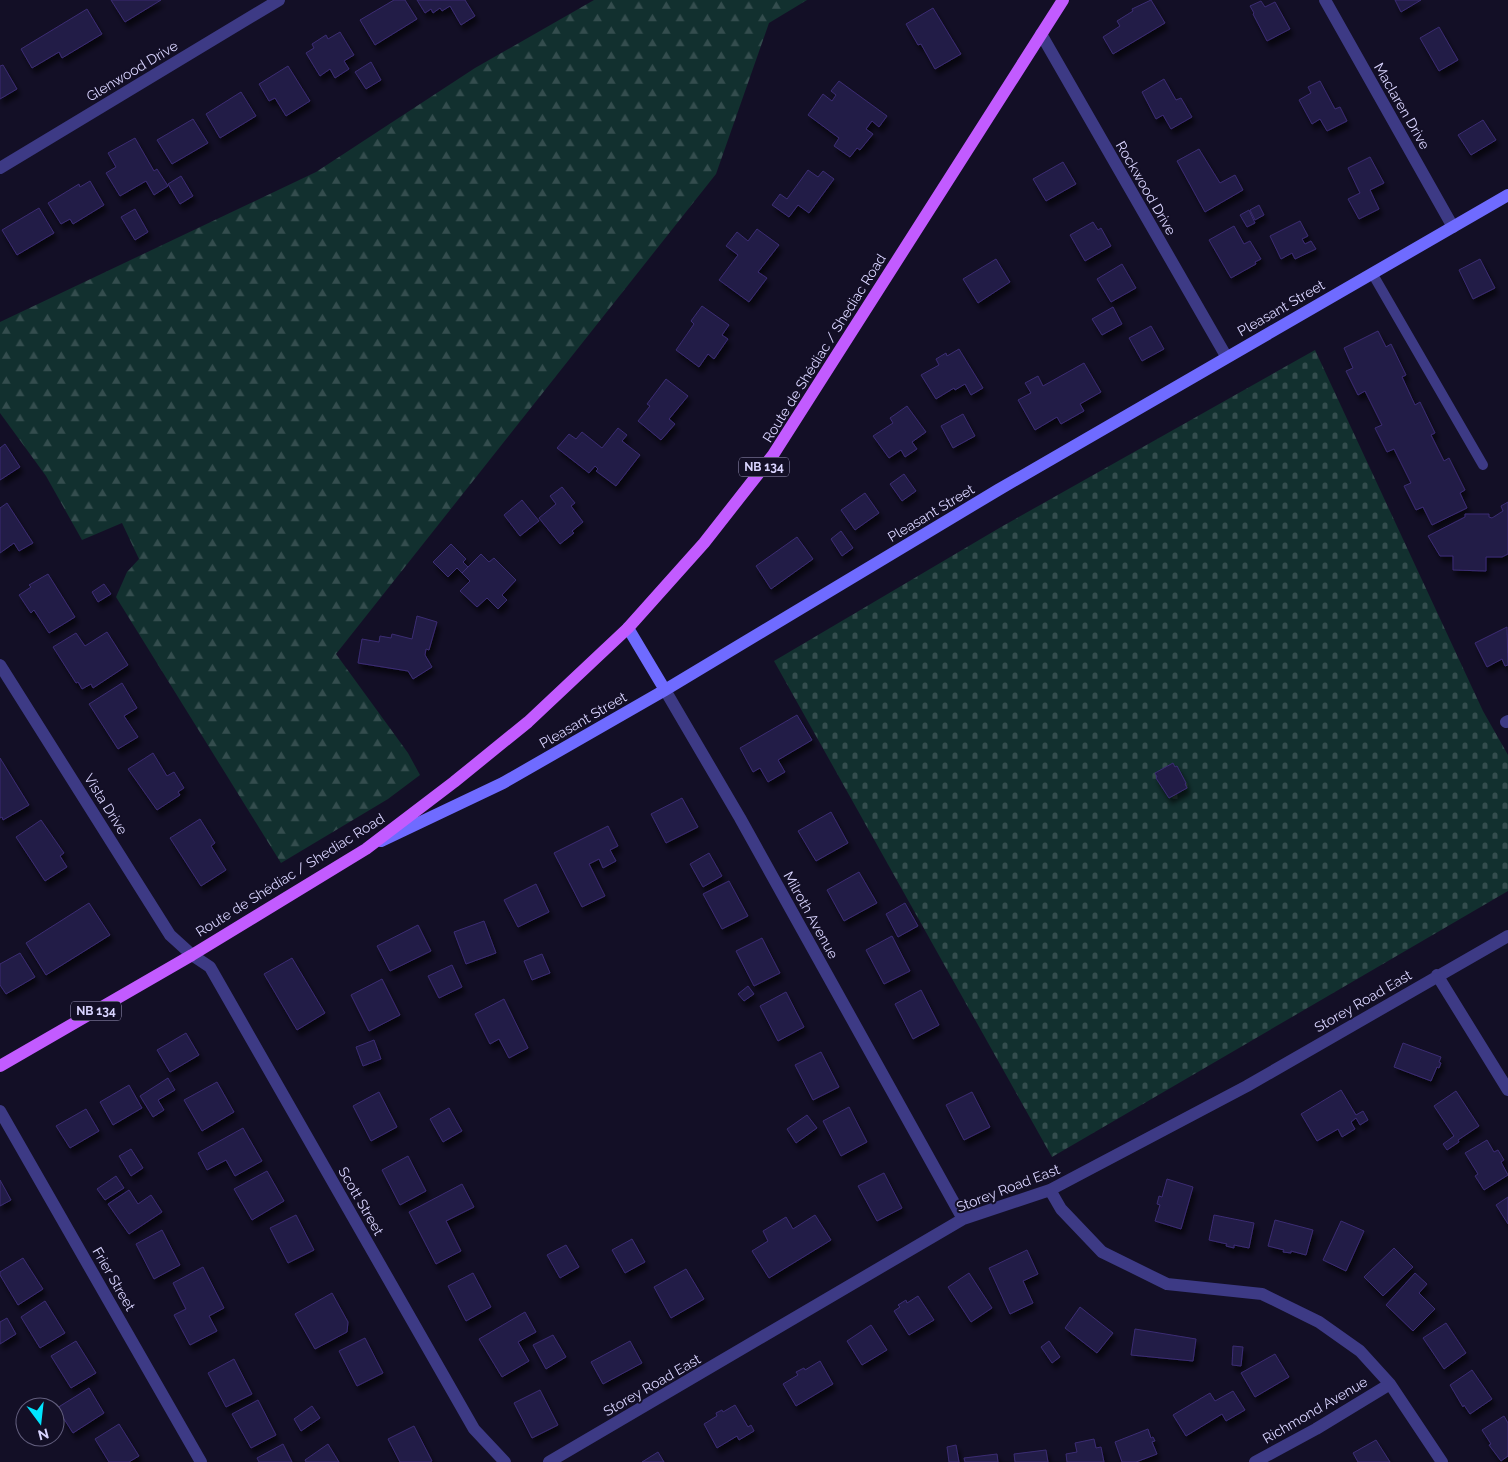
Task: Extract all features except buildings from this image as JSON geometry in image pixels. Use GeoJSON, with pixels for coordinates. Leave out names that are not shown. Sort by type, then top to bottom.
{"type":"FeatureCollection","features":[{"type":"Feature","properties":{"kind":"main road","name":"Route de Shédiac / Shediac Road"},"geometry":{"type":"LineString","coordinates":[[0,1066],[192,955],[366,849],[454,782],[528,722],[628,628],[704,543],[773,455],[1063,0]]}},
{"type":"Feature","properties":{"kind":"street","name":"Glenwood Drive"},"geometry":{"type":"LineString","coordinates":[[0,168],[279,0]]}},
{"type":"Feature","properties":{"kind":"street","name":"Maclaren Drive"},"geometry":{"type":"LineString","coordinates":[[1325,0],[1453,227]]}},
{"type":"Feature","properties":{"kind":"street","name":"Rockwood Drive"},"geometry":{"type":"LineString","coordinates":[[1041,34],[1226,356]]}},
{"type":"Feature","properties":{"kind":"street","name":"Pleasant Street"},"geometry":{"type":"LineString","coordinates":[[366,849],[503,783],[665,690],[1226,356],[1508,194]]}},
{"type":"Feature","properties":{"kind":"street","name":"Milroth Avenue"},"geometry":{"type":"LineString","coordinates":[[628,628],[744,827],[963,1219]]}},
{"type":"Feature","properties":{"kind":"street","name":"Vista Drive"},"geometry":{"type":"LineString","coordinates":[[0,665],[170,935],[192,955]]}},
{"type":"Feature","properties":{"kind":"street","name":"Storey Road East"},"geometry":{"type":"LineString","coordinates":[[549,1462],[963,1219],[1050,1190],[1247,1086],[1508,936]]}},
{"type":"Feature","properties":{"kind":"street","name":"Scott Street"},"geometry":{"type":"LineString","coordinates":[[192,955],[210,967],[474,1429],[504,1462]]}},
{"type":"Feature","properties":{"kind":"street"},"geometry":{"type":"LineString","coordinates":[[1437,976],[1508,1090]]}},
{"type":"Feature","properties":{"kind":"street","name":"Frier Street"},"geometry":{"type":"LineString","coordinates":[[0,1111],[201,1462]]}},
{"type":"Feature","properties":{"kind":"street"},"geometry":{"type":"LineString","coordinates":[[1050,1190],[1061,1209],[1102,1252],[1167,1284],[1262,1294],[1319,1322],[1360,1351],[1390,1384],[1442,1462]]}},
{"type":"Feature","properties":{"kind":"street","name":"Richmond Avenue"},"geometry":{"type":"LineString","coordinates":[[1255,1462],[1390,1384]]}},
{"type":"Feature","properties":{"kind":"lane"},"geometry":{"type":"LineString","coordinates":[[1372,273],[1483,465]]}},
{"type":"Feature","properties":{"kind":"green space"},"geometry":{"type":"Polygon","coordinates":[[[594,0],[807,0],[769,23],[716,174],[336,654],[408,753],[420,775],[388,799],[281,863],[116,597],[127,572],[139,559],[122,523],[82,540],[46,476],[0,413],[0,322],[316,172],[475,68],[594,0]]]}},
{"type":"Feature","properties":{"kind":"green space"},"geometry":{"type":"Polygon","coordinates":[[[1315,350],[1483,711],[1508,755],[1508,891],[1052,1157],[774,661],[1001,527],[1315,350]]]}}]}
